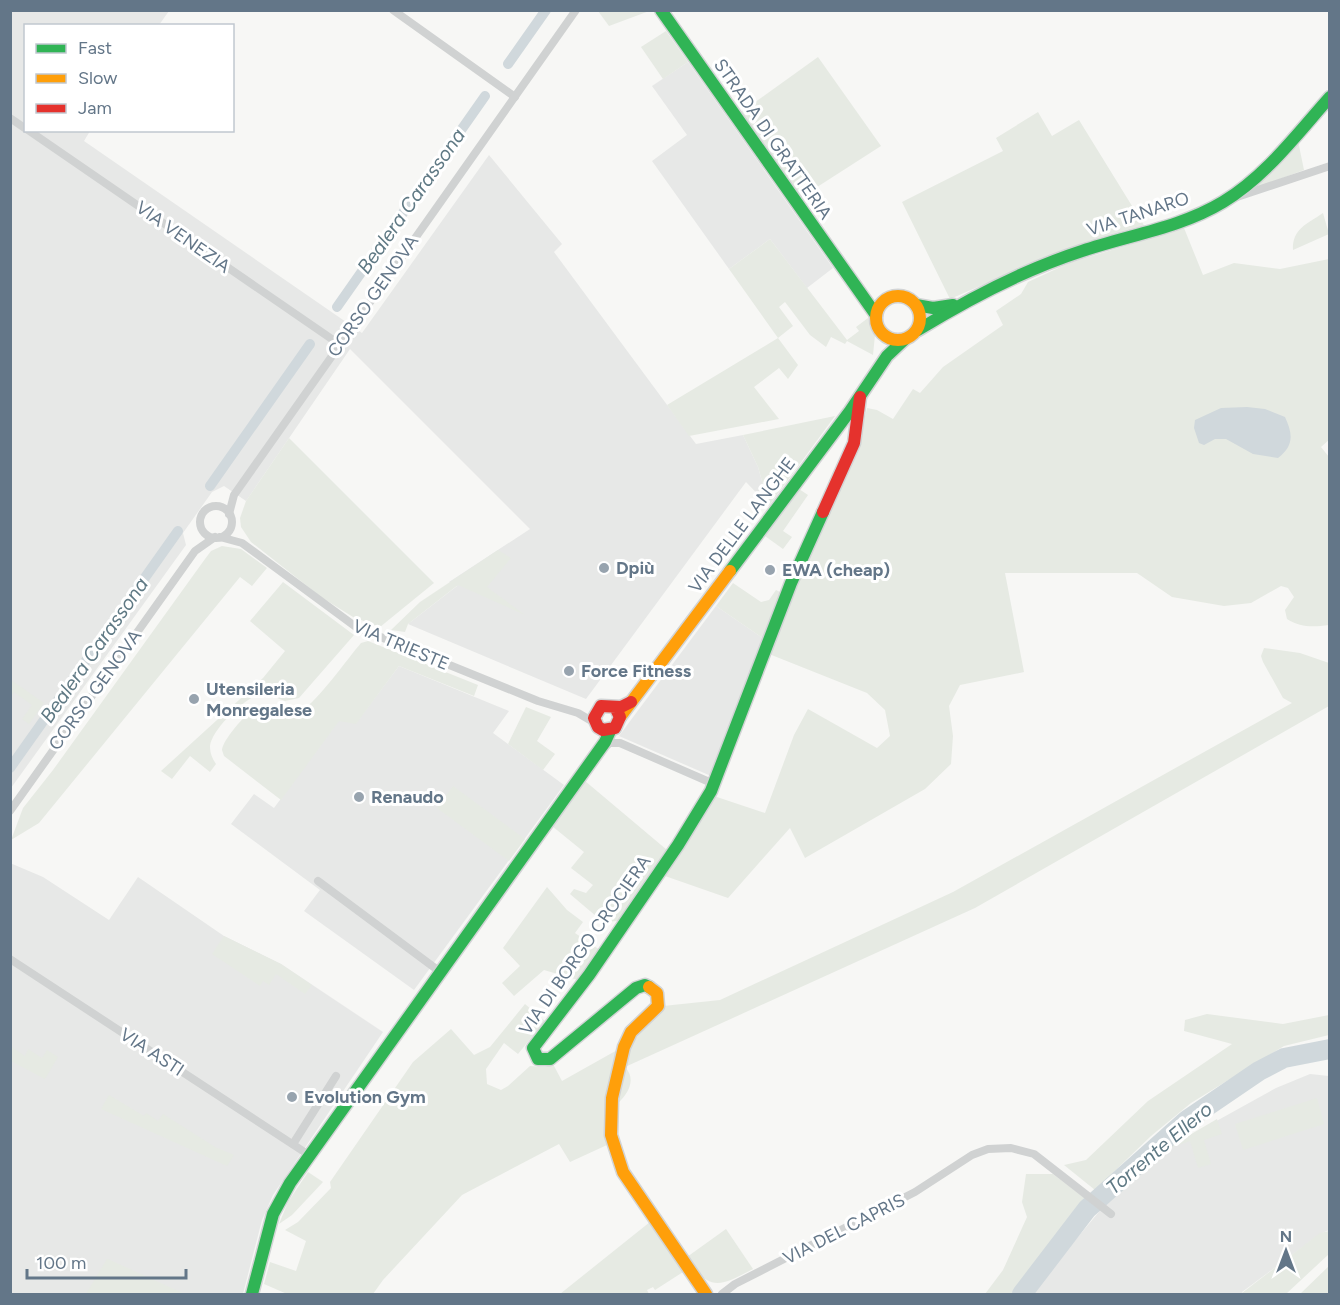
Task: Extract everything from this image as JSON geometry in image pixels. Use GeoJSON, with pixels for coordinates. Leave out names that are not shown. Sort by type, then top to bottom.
{"type":"FeatureCollection","features":[{"type":"Feature","properties":{"kind":"main road","name":"STRADA DI GRATTERIA"},"geometry":{"type":"LineString","coordinates":[[661,10],[876,315]]}},
{"type":"Feature","properties":{"kind":"main road","name":"VIA TANARO"},"geometry":{"type":"LineString","coordinates":[[918,330],[960,303],[1051,262],[1171,225],[1223,201],[1270,161],[1329,97]]}},
{"type":"Feature","properties":{"kind":"main road","name":"STRADA DI GRATTERIA"},"geometry":{"type":"LineString","coordinates":[[856,287],[871,297],[885,300]]}},
{"type":"Feature","properties":{"kind":"main road"},"geometry":{"type":"LineString","coordinates":[[876,315],[885,300],[901,296],[916,305],[920,313],[918,330]]}},
{"type":"Feature","properties":{"kind":"main road","name":"VIA TANARO"},"geometry":{"type":"LineString","coordinates":[[916,305],[933,308],[960,303]]}},
{"type":"Feature","properties":{"kind":"main road","name":"VIA DELLE LANGHE"},"geometry":{"type":"LineString","coordinates":[[875,373],[883,351],[882,334],[876,324],[876,315]]}},
{"type":"Feature","properties":{"kind":"main road","name":"VIA DELLE LANGHE"},"geometry":{"type":"LineString","coordinates":[[601,727],[615,728],[618,712],[637,697],[860,397],[875,373],[904,340],[918,330]]}},
{"type":"Feature","properties":{"kind":"main road"},"geometry":{"type":"LineString","coordinates":[[882,334],[895,341],[904,340]]}},
{"type":"Feature","properties":{"kind":"main road","name":"VIA DI BORGO CROCIERA"},"geometry":{"type":"LineString","coordinates":[[706,1294],[623,1172],[615,1157],[609,1134],[609,1109],[625,1045],[635,1027],[657,1008],[659,999],[654,989],[645,985],[636,988],[550,1059],[538,1059],[532,1047],[589,975],[678,845],[714,784],[791,583],[854,442],[860,397]]}},
{"type":"Feature","properties":{"kind":"main road"},"geometry":{"type":"LineString","coordinates":[[597,709],[605,705],[618,712]]}},
{"type":"Feature","properties":{"kind":"main road","name":"VIA DELLE LANGHE"},"geometry":{"type":"LineString","coordinates":[[252,1294],[273,1214],[309,1155],[601,748],[601,727],[597,709]]}},
{"type":"Feature","properties":{"kind":"street"},"geometry":{"type":"LineString","coordinates":[[393,10],[515,96]]}},
{"type":"Feature","properties":{"kind":"street","name":"CORSO GENOVA"},"geometry":{"type":"LineString","coordinates":[[195,551],[203,512],[234,495],[576,10]]}},
{"type":"Feature","properties":{"kind":"street","name":"VIA VENEZIA"},"geometry":{"type":"LineString","coordinates":[[10,118],[24,128]]}},
{"type":"Feature","properties":{"kind":"street","name":"VIA VENEZIA"},"geometry":{"type":"LineString","coordinates":[[30,132],[339,344]]}},
{"type":"Feature","properties":{"kind":"street"},"geometry":{"type":"LineString","coordinates":[[1223,201],[1329,166]]}},
{"type":"Feature","properties":{"kind":"street","name":"CORSO GENOVA"},"geometry":{"type":"LineString","coordinates":[[10,811],[14,802],[195,551],[227,532],[234,495]]}},
{"type":"Feature","properties":{"kind":"street"},"geometry":{"type":"LineString","coordinates":[[217,506],[230,518]]}},
{"type":"Feature","properties":{"kind":"street","name":"VIA TRIESTE"},"geometry":{"type":"LineString","coordinates":[[230,518],[242,543]]}},
{"type":"Feature","properties":{"kind":"street"},"geometry":{"type":"LineString","coordinates":[[201,526],[205,533],[217,537]]}},
{"type":"Feature","properties":{"kind":"street","name":"VIA TRIESTE"},"geometry":{"type":"LineString","coordinates":[[217,537],[242,543],[356,627],[538,701],[578,713],[601,727]]}},
{"type":"Feature","properties":{"kind":"street","name":"VIA TRIESTE"},"geometry":{"type":"LineString","coordinates":[[578,713],[597,709]]}},
{"type":"Feature","properties":{"kind":"street"},"geometry":{"type":"LineString","coordinates":[[601,748],[610,743],[620,743],[714,784]]}},
{"type":"Feature","properties":{"kind":"street"},"geometry":{"type":"LineString","coordinates":[[318,881],[440,971]]}},
{"type":"Feature","properties":{"kind":"street","name":"VIA ASTI"},"geometry":{"type":"LineString","coordinates":[[10,959],[309,1155]]}},
{"type":"Feature","properties":{"kind":"street"},"geometry":{"type":"LineString","coordinates":[[293,1144],[336,1076]]}},
{"type":"Feature","properties":{"kind":"street","name":"VIA DEL CAPRIS"},"geometry":{"type":"LineString","coordinates":[[722,1294],[735,1284],[922,1189],[964,1160],[988,1149],[1017,1149],[1040,1158],[1111,1214]]}},
{"type":"Feature","properties":{"kind":"shaded area"},"geometry":{"type":"Polygon","coordinates":[[[598,10],[652,10],[609,26],[598,11],[598,10]]]}},
{"type":"Feature","properties":{"kind":"shaded area"},"geometry":{"type":"Polygon","coordinates":[[[11,11],[169,11],[160,24],[24,24],[24,132],[89,132],[84,141],[362,333],[489,155],[562,244],[554,252],[696,444],[743,435],[758,467],[769,506],[746,482],[586,699],[408,624],[457,586],[449,582],[530,529],[350,349],[246,501],[224,486],[212,492],[183,533],[186,545],[11,788],[11,11]]]}},
{"type":"Feature","properties":{"kind":"shaded area"},"geometry":{"type":"Polygon","coordinates":[[[666,31],[688,62],[663,79],[641,47],[666,31]]]}},
{"type":"Feature","properties":{"kind":"shaded area"},"geometry":{"type":"Polygon","coordinates":[[[818,57],[881,146],[800,198],[740,113],[818,57]]]}},
{"type":"Feature","properties":{"kind":"shaded area"},"geometry":{"type":"Polygon","coordinates":[[[688,62],[833,268],[807,288],[770,239],[729,269],[652,161],[687,135],[652,86],[688,62]]]}},
{"type":"Feature","properties":{"kind":"shaded area"},"geometry":{"type":"Polygon","coordinates":[[[1038,112],[1052,136],[1079,120],[1145,227],[1069,248],[950,299],[902,202],[1003,151],[996,138],[1038,112]]]}},
{"type":"Feature","properties":{"kind":"shaded area"},"geometry":{"type":"Polygon","coordinates":[[[1298,141],[1304,170],[1245,192],[1298,141]]]}},
{"type":"Feature","properties":{"kind":"shaded area"},"geometry":{"type":"Polygon","coordinates":[[[1323,213],[1329,234],[1293,250],[1293,243],[1298,232],[1323,213]]]}},
{"type":"Feature","properties":{"kind":"shaded area"},"geometry":{"type":"Polygon","coordinates":[[[1184,228],[1203,275],[1234,263],[1280,269],[1329,259],[1330,439],[1321,447],[1329,457],[1329,625],[1308,626],[1287,619],[1285,610],[1294,597],[1288,588],[1281,586],[1251,603],[1224,606],[1172,597],[1137,573],[1005,573],[1024,672],[960,685],[949,706],[953,736],[951,764],[925,789],[805,858],[790,828],[728,898],[665,876],[714,796],[765,813],[794,735],[808,709],[877,748],[890,736],[885,710],[867,693],[769,654],[796,583],[861,434],[867,408],[877,410],[893,419],[913,389],[920,393],[943,367],[1003,325],[996,311],[1021,294],[1028,282],[1069,263],[1184,228]]]}},
{"type":"Feature","properties":{"kind":"shaded area"},"geometry":{"type":"Polygon","coordinates":[[[770,239],[847,340],[859,331],[856,327],[868,318],[875,335],[873,355],[847,341],[845,344],[831,337],[826,347],[810,335],[785,302],[779,307],[793,326],[778,338],[729,269],[770,239]]]}},
{"type":"Feature","properties":{"kind":"shaded area"},"geometry":{"type":"Polygon","coordinates":[[[778,338],[798,365],[788,379],[779,368],[754,387],[779,419],[689,436],[667,405],[778,338]]]}},
{"type":"Feature","properties":{"kind":"shaded area"},"geometry":{"type":"Polygon","coordinates":[[[1221,408],[1265,409],[1285,417],[1291,434],[1287,449],[1278,458],[1253,454],[1226,439],[1215,439],[1204,445],[1199,443],[1194,428],[1195,420],[1221,408]]]}},
{"type":"Feature","properties":{"kind":"shaded area"},"geometry":{"type":"Polygon","coordinates":[[[835,416],[769,506],[758,467],[743,435],[835,416]]]}},
{"type":"Feature","properties":{"kind":"shaded area"},"geometry":{"type":"Polygon","coordinates":[[[289,438],[434,583],[380,627],[353,617],[321,597],[251,542],[241,527],[240,518],[246,501],[289,438]]]}},
{"type":"Feature","properties":{"kind":"shaded area"},"geometry":{"type":"Polygon","coordinates":[[[799,489],[808,495],[783,531],[792,537],[783,549],[765,536],[799,489]]]}},
{"type":"Feature","properties":{"kind":"shaded area"},"geometry":{"type":"Polygon","coordinates":[[[222,546],[241,549],[267,568],[252,586],[240,577],[39,823],[11,840],[23,808],[211,551],[222,546]]]}},
{"type":"Feature","properties":{"kind":"shaded area"},"geometry":{"type":"Polygon","coordinates":[[[498,550],[511,558],[487,587],[525,615],[458,585],[408,624],[405,632],[391,630],[420,602],[498,550]]]}},
{"type":"Feature","properties":{"kind":"shaded area"},"geometry":{"type":"Polygon","coordinates":[[[283,582],[354,635],[299,698],[285,701],[264,693],[249,700],[231,714],[212,739],[210,751],[216,764],[210,772],[190,756],[172,779],[161,771],[263,678],[285,651],[250,621],[283,582]]]}},
{"type":"Feature","properties":{"kind":"shaded area"},"geometry":{"type":"Polygon","coordinates":[[[733,583],[761,602],[769,600],[776,590],[782,593],[764,639],[716,606],[733,583]]]}},
{"type":"Feature","properties":{"kind":"shaded area"},"geometry":{"type":"Polygon","coordinates":[[[716,606],[764,639],[711,776],[619,736],[716,606]]]}},
{"type":"Feature","properties":{"kind":"shaded area"},"geometry":{"type":"Polygon","coordinates":[[[368,641],[478,685],[474,696],[399,666],[356,724],[339,721],[281,800],[224,756],[222,750],[227,739],[238,724],[256,707],[266,705],[291,712],[302,710],[324,689],[361,643],[368,641]]]}},
{"type":"Feature","properties":{"kind":"shaded area"},"geometry":{"type":"Polygon","coordinates":[[[1264,648],[1300,653],[1329,663],[1329,706],[975,908],[626,1067],[632,1043],[663,1006],[720,1000],[953,892],[1292,703],[1283,698],[1263,662],[1261,656],[1264,648]]]}},
{"type":"Feature","properties":{"kind":"shaded area"},"geometry":{"type":"Polygon","coordinates":[[[399,666],[509,711],[493,733],[564,785],[414,990],[304,911],[320,890],[231,824],[254,794],[274,808],[339,720],[356,723],[399,666]]]}},
{"type":"Feature","properties":{"kind":"shaded area"},"geometry":{"type":"Polygon","coordinates":[[[11,680],[44,703],[29,724],[22,719],[32,705],[14,692],[11,696],[11,680]]]}},
{"type":"Feature","properties":{"kind":"shaded area"},"geometry":{"type":"Polygon","coordinates":[[[526,707],[551,717],[537,741],[555,754],[543,770],[508,744],[526,707]]]}},
{"type":"Feature","properties":{"kind":"shaded area"},"geometry":{"type":"Polygon","coordinates":[[[585,781],[667,850],[618,921],[603,922],[570,894],[574,889],[586,893],[593,885],[571,868],[584,852],[552,826],[585,781]]]}},
{"type":"Feature","properties":{"kind":"shaded area"},"geometry":{"type":"Polygon","coordinates":[[[453,786],[525,839],[509,861],[437,808],[453,786]]]}},
{"type":"Feature","properties":{"kind":"shaded area"},"geometry":{"type":"Polygon","coordinates":[[[10,863],[43,877],[109,920],[138,877],[224,936],[281,964],[383,1032],[273,1195],[262,1220],[243,1294],[11,1294],[10,863]]]}},
{"type":"Feature","properties":{"kind":"shaded area"},"geometry":{"type":"Polygon","coordinates":[[[547,887],[567,910],[583,922],[575,933],[600,950],[578,980],[544,970],[514,996],[502,983],[520,966],[503,948],[547,887]]]}},
{"type":"Feature","properties":{"kind":"shaded area"},"geometry":{"type":"Polygon","coordinates":[[[224,936],[281,964],[312,985],[305,994],[276,974],[269,985],[263,981],[260,986],[212,954],[224,936]]]}},
{"type":"Feature","properties":{"kind":"shaded area"},"geometry":{"type":"Polygon","coordinates":[[[525,1004],[545,1021],[518,1054],[504,1043],[486,1069],[487,1084],[501,1090],[530,1066],[545,1067],[553,1064],[562,1081],[619,1049],[607,1145],[570,1162],[559,1144],[462,1195],[383,1280],[373,1294],[287,1294],[264,1284],[270,1262],[296,1271],[306,1241],[285,1230],[298,1222],[331,1188],[330,1182],[413,1062],[451,1029],[474,1055],[490,1047],[525,1004]]]}},
{"type":"Feature","properties":{"kind":"shaded area"},"geometry":{"type":"Polygon","coordinates":[[[1207,1014],[1283,1024],[1329,1015],[1329,1035],[1284,1046],[1191,1103],[1151,1136],[1095,1190],[1064,1165],[1086,1160],[1148,1101],[1232,1044],[1184,1031],[1185,1020],[1207,1014]]]}},
{"type":"Feature","properties":{"kind":"shaded area"},"geometry":{"type":"Polygon","coordinates":[[[10,1046],[25,1056],[28,1049],[42,1058],[47,1050],[58,1057],[45,1079],[11,1061],[10,1046]]]}},
{"type":"Feature","properties":{"kind":"shaded area"},"geometry":{"type":"Polygon","coordinates":[[[625,1068],[629,1072],[629,1088],[615,1106],[625,1068]]]}},
{"type":"Feature","properties":{"kind":"shaded area"},"geometry":{"type":"Polygon","coordinates":[[[1310,1074],[1329,1076],[1329,1230],[1320,1234],[1242,1292],[1243,1294],[1030,1294],[1109,1200],[1164,1150],[1276,1088],[1310,1074]]]}},
{"type":"Feature","properties":{"kind":"shaded area"},"geometry":{"type":"Polygon","coordinates":[[[109,1095],[144,1116],[146,1113],[158,1121],[163,1114],[215,1147],[234,1155],[227,1166],[101,1109],[109,1095]]]}},
{"type":"Feature","properties":{"kind":"shaded area"},"geometry":{"type":"Polygon","coordinates":[[[1317,1098],[1324,1124],[1243,1150],[1235,1124],[1317,1098]]]}},
{"type":"Feature","properties":{"kind":"shaded area"},"geometry":{"type":"Polygon","coordinates":[[[1217,1119],[1222,1134],[1204,1140],[1211,1164],[1198,1168],[1190,1141],[1164,1150],[1217,1119]]]}},
{"type":"Feature","properties":{"kind":"shaded area"},"geometry":{"type":"Polygon","coordinates":[[[308,1172],[323,1182],[292,1215],[279,1224],[288,1202],[308,1172]]]}},
{"type":"Feature","properties":{"kind":"shaded area"},"geometry":{"type":"Polygon","coordinates":[[[1026,1174],[1053,1174],[1087,1200],[1015,1294],[985,1294],[1003,1270],[1027,1217],[1022,1202],[1026,1174]]]}},
{"type":"Feature","properties":{"kind":"shaded area"},"geometry":{"type":"Polygon","coordinates":[[[650,1222],[683,1272],[655,1290],[653,1287],[647,1290],[649,1294],[560,1294],[650,1222]]]}},
{"type":"Feature","properties":{"kind":"shaded area"},"geometry":{"type":"Polygon","coordinates":[[[726,1229],[753,1269],[731,1280],[716,1283],[702,1276],[687,1257],[726,1229]]]}},
{"type":"Feature","properties":{"kind":"shaded area"},"geometry":{"type":"Polygon","coordinates":[[[1329,1231],[1329,1254],[1286,1294],[1242,1293],[1320,1233],[1329,1231]]]}},
{"type":"Feature","properties":{"kind":"shaded area"},"geometry":{"type":"Polygon","coordinates":[[[108,1259],[185,1294],[86,1294],[108,1259]]]}},
{"type":"Feature","properties":{"kind":"shaded area"},"geometry":{"type":"Polygon","coordinates":[[[1329,1266],[1329,1294],[1300,1294],[1329,1266]]]}},
{"type":"Feature","properties":{"kind":"waterway","name":"Bealera Carassona"},"geometry":{"type":"LineString","coordinates":[[508,64],[546,10]]}},
{"type":"Feature","properties":{"kind":"waterway","name":"Bealera Carassona"},"geometry":{"type":"LineString","coordinates":[[337,307],[485,96]]}},
{"type":"Feature","properties":{"kind":"waterway","name":"Bealera Carassona"},"geometry":{"type":"LineString","coordinates":[[210,486],[310,344]]}},
{"type":"Feature","properties":{"kind":"waterway","name":"Bealera Carassona"},"geometry":{"type":"LineString","coordinates":[[10,768],[178,531]]}},
{"type":"Feature","properties":{"kind":"waterway","name":"Torrente Ellero"},"geometry":{"type":"LineString","coordinates":[[1022,1294],[1087,1209],[1187,1120],[1259,1071],[1284,1058],[1330,1049]]}},
{"type":"Feature","properties":{"kind":"traffic: fast"},"geometry":{"type":"LineString","coordinates":[[661,10],[876,315]]}},
{"type":"Feature","properties":{"kind":"traffic: fast"},"geometry":{"type":"LineString","coordinates":[[918,330],[977,296],[1039,267],[1082,251],[1172,225],[1223,202],[1239,192],[1267,167],[1330,97]]}},
{"type":"Feature","properties":{"kind":"traffic: fast"},"geometry":{"type":"LineString","coordinates":[[916,305],[933,308],[953,305]]}},
{"type":"Feature","properties":{"kind":"traffic: fast"},"geometry":{"type":"LineString","coordinates":[[730,571],[850,411],[887,356],[904,340]]}},
{"type":"Feature","properties":{"kind":"traffic: fast"},"geometry":{"type":"LineString","coordinates":[[649,987],[645,985],[636,988],[550,1059],[538,1059],[533,1048],[589,975],[678,845],[711,791],[791,583],[823,512]]}},
{"type":"Feature","properties":{"kind":"traffic: fast"},"geometry":{"type":"LineString","coordinates":[[252,1294],[273,1214],[290,1183],[605,742],[610,731]]}},
{"type":"Feature","properties":{"kind":"traffic: slow"},"geometry":{"type":"LineString","coordinates":[[898,296],[907,297],[914,302],[919,309],[920,318],[919,327],[914,334],[907,339],[898,340],[889,339],[882,334],[877,327],[876,318],[877,309],[882,302],[889,297],[898,296]]}},
{"type":"Feature","properties":{"kind":"traffic: slow"},"geometry":{"type":"LineString","coordinates":[[620,717],[730,571]]}},
{"type":"Feature","properties":{"kind":"traffic: slow"},"geometry":{"type":"LineString","coordinates":[[649,987],[657,993],[658,1006],[631,1032],[624,1047],[612,1098],[611,1135],[623,1172],[706,1294]]}},
{"type":"Feature","properties":{"kind":"traffic: jam"},"geometry":{"type":"LineString","coordinates":[[823,512],[854,443],[860,397]]}},
{"type":"Feature","properties":{"kind":"traffic: jam"},"geometry":{"type":"LineString","coordinates":[[615,707],[620,717],[615,728],[603,730],[598,727],[594,718],[601,706],[621,707],[631,702]]}},
{"type":"Feature","properties":{"kind":"place","name":"Dpiù"},"geometry":{"type":"Point","coordinates":[604,568]}},
{"type":"Feature","properties":{"kind":"place","name":"EWA (cheap)"},"geometry":{"type":"Point","coordinates":[770,570]}},
{"type":"Feature","properties":{"kind":"place","name":"Force Fitness"},"geometry":{"type":"Point","coordinates":[569,671]}},
{"type":"Feature","properties":{"kind":"place","name":"Utensileria Monregalese"},"geometry":{"type":"Point","coordinates":[194,699]}},
{"type":"Feature","properties":{"kind":"place","name":"Renaudo"},"geometry":{"type":"Point","coordinates":[359,797]}},
{"type":"Feature","properties":{"kind":"place","name":"Evolution Gym"},"geometry":{"type":"Point","coordinates":[292,1097]}}]}
